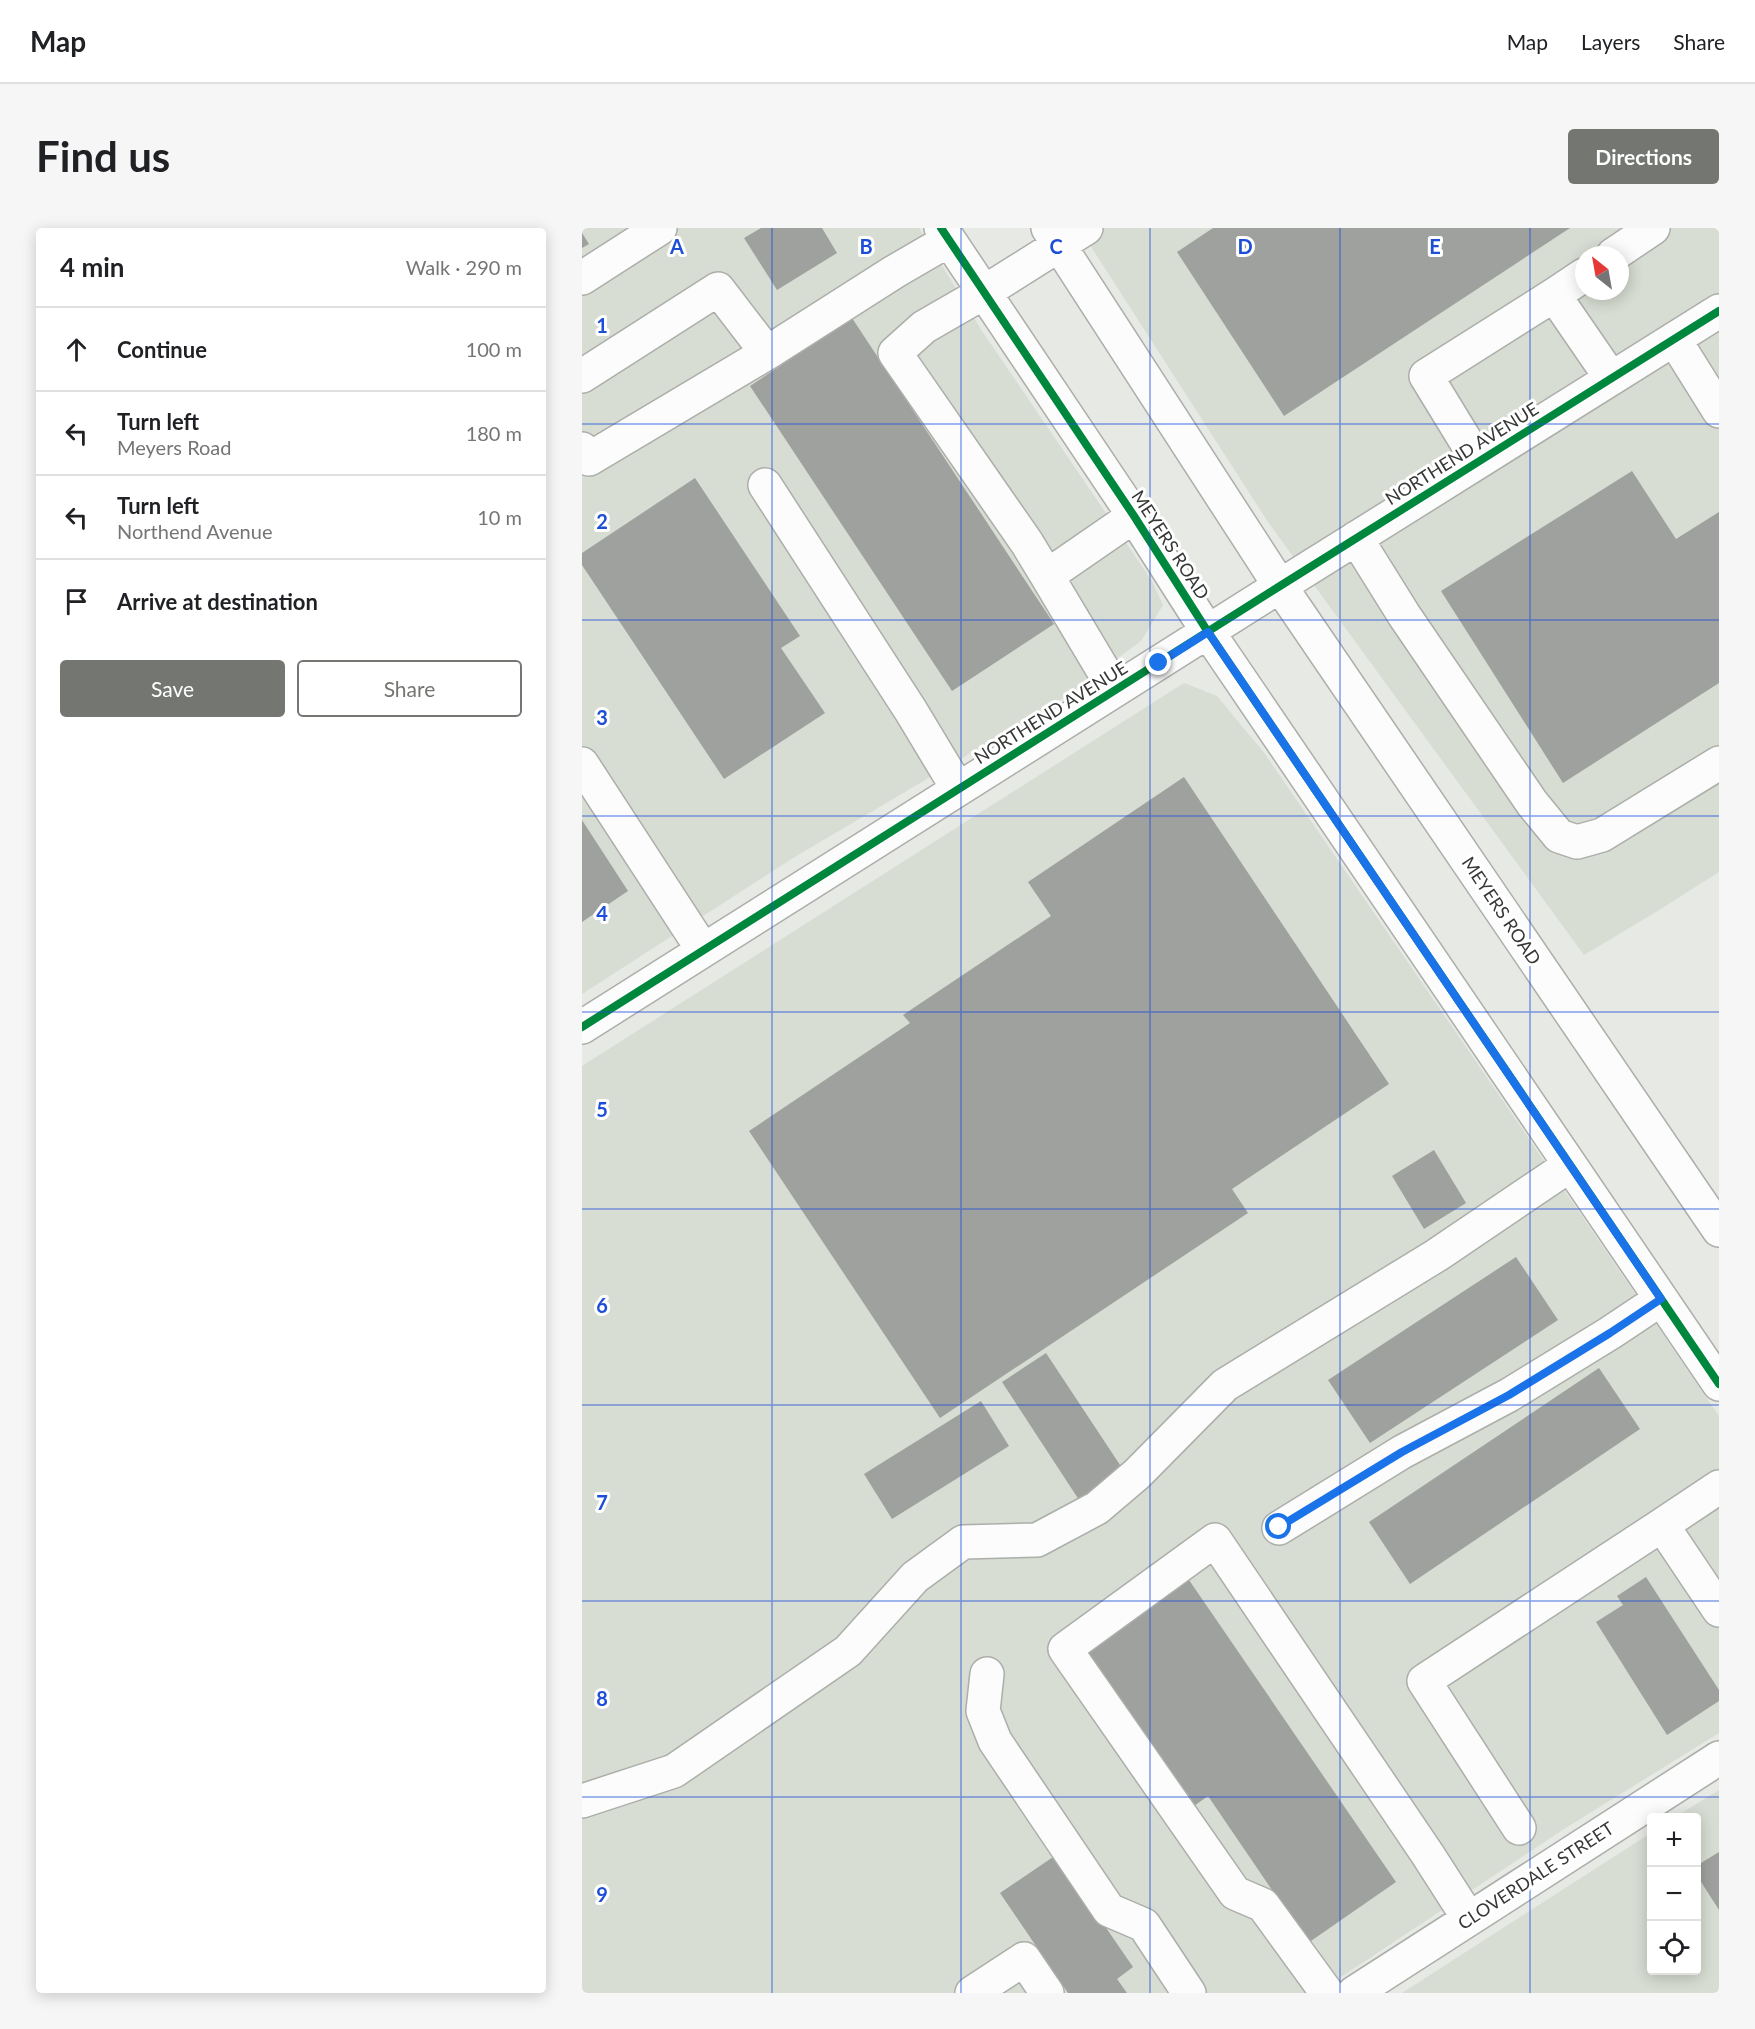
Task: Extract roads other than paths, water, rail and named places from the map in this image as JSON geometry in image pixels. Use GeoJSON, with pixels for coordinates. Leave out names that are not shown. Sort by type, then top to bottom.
{"type":"FeatureCollection","features":[{"type":"Feature","properties":{"kind":"street"},"geometry":{"type":"LineString","coordinates":[[582,278],[660,228]]}},
{"type":"Feature","properties":{"kind":"street"},"geometry":{"type":"LineString","coordinates":[[1626,246],[1653,228]]}},
{"type":"Feature","properties":{"kind":"street"},"geometry":{"type":"LineString","coordinates":[[582,449],[589,459],[767,353],[894,272],[945,234]]}},
{"type":"Feature","properties":{"kind":"street","name":"MEYERS ROAD"},"geometry":{"type":"LineString","coordinates":[[945,234],[1134,516],[1208,632],[1719,1384]]}},
{"type":"Feature","properties":{"kind":"street"},"geometry":{"type":"LineString","coordinates":[[1065,234],[983,293],[924,327],[895,353],[1027,543],[1115,690]]}},
{"type":"Feature","properties":{"kind":"street","name":"MEYERS ROAD"},"geometry":{"type":"LineString","coordinates":[[1065,234],[1280,586],[1719,1230]]}},
{"type":"Feature","properties":{"kind":"street"},"geometry":{"type":"LineString","coordinates":[[1478,461],[1426,376],[1575,280]]}},
{"type":"Feature","properties":{"kind":"street"},"geometry":{"type":"LineString","coordinates":[[582,376],[718,289],[767,353]]}},
{"type":"Feature","properties":{"kind":"street"},"geometry":{"type":"LineString","coordinates":[[1554,295],[1611,378]]}},
{"type":"Feature","properties":{"kind":"street","name":"NORTHEND AVENUE"},"geometry":{"type":"LineString","coordinates":[[582,1027],[1719,311]]}},
{"type":"Feature","properties":{"kind":"street"},"geometry":{"type":"LineString","coordinates":[[1674,339],[1719,411]]}},
{"type":"Feature","properties":{"kind":"street"},"geometry":{"type":"LineString","coordinates":[[765,485],[911,711],[958,789]]}},
{"type":"Feature","properties":{"kind":"street"},"geometry":{"type":"LineString","coordinates":[[1047,576],[1134,516]]}},
{"type":"Feature","properties":{"kind":"street"},"geometry":{"type":"LineString","coordinates":[[1356,538],[1437,664],[1532,803],[1559,836],[1577,843],[1602,835],[1719,763]]}},
{"type":"Feature","properties":{"kind":"street"},"geometry":{"type":"LineString","coordinates":[[582,764],[703,950]]}},
{"type":"Feature","properties":{"kind":"street"},"geometry":{"type":"LineString","coordinates":[[582,1801],[675,1771],[848,1651],[915,1576],[963,1542],[1037,1540],[1097,1508],[1137,1474],[1225,1385],[1437,1255],[1570,1165]]}},
{"type":"Feature","properties":{"kind":"street"},"geometry":{"type":"LineString","coordinates":[[1279,1527],[1402,1452],[1509,1395],[1661,1299]]}},
{"type":"Feature","properties":{"kind":"street"},"geometry":{"type":"LineString","coordinates":[[1519,1828],[1424,1681],[1719,1487]]}},
{"type":"Feature","properties":{"kind":"street"},"geometry":{"type":"LineString","coordinates":[[1662,1525],[1719,1610]]}},
{"type":"Feature","properties":{"kind":"street"},"geometry":{"type":"LineString","coordinates":[[1327,1993],[1263,1905],[1235,1893],[1065,1649],[1215,1540],[1469,1919]]}},
{"type":"Feature","properties":{"kind":"street"},"geometry":{"type":"LineString","coordinates":[[987,1674],[983,1711],[995,1741],[1109,1910],[1144,1925],[1189,1993]]}},
{"type":"Feature","properties":{"kind":"street","name":"CLOVERDALE STREET"},"geometry":{"type":"LineString","coordinates":[[1354,1993],[1719,1758]]}},
{"type":"Feature","properties":{"kind":"street"},"geometry":{"type":"LineString","coordinates":[[972,1993],[1024,1959],[1047,1993]]}}]}
